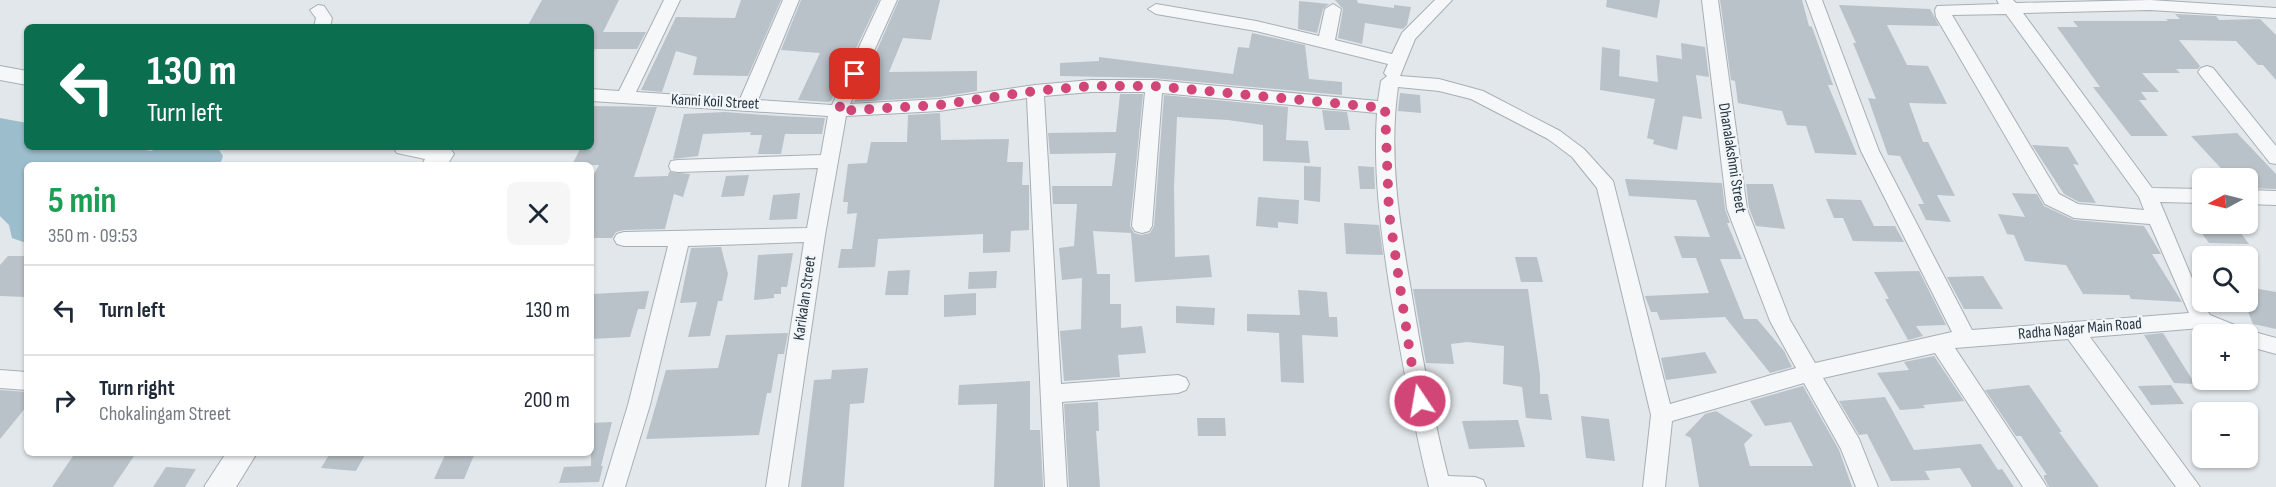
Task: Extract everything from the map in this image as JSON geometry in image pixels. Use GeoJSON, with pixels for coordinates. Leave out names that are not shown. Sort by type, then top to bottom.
{"type":"FeatureCollection","features":[{"type":"Feature","properties":{"kind":"street"},"geometry":{"type":"LineString","coordinates":[[624,98],[672,0]]}},
{"type":"Feature","properties":{"kind":"street"},"geometry":{"type":"LineString","coordinates":[[747,104],[791,0]]}},
{"type":"Feature","properties":{"kind":"street","name":"Karikalan Street"},"geometry":{"type":"LineString","coordinates":[[777,487],[814,235],[838,111],[889,0]]}},
{"type":"Feature","properties":{"kind":"street"},"geometry":{"type":"LineString","coordinates":[[1444,0],[1408,37],[1394,71],[1385,108],[1391,224],[1411,360],[1440,486],[1474,487]]}},
{"type":"Feature","properties":{"kind":"street","name":"Dhanalakshmi Street"},"geometry":{"type":"LineString","coordinates":[[1710,0],[1737,208],[1780,321],[1851,446],[1867,487]]}},
{"type":"Feature","properties":{"kind":"street"},"geometry":{"type":"LineString","coordinates":[[1814,0],[1870,151],[1966,339]]}},
{"type":"Feature","properties":{"kind":"street"},"geometry":{"type":"LineString","coordinates":[[2158,218],[2074,211],[2052,199],[1942,13],[1943,10],[2009,4],[2148,3],[2270,12]]}},
{"type":"Feature","properties":{"kind":"street"},"geometry":{"type":"LineString","coordinates":[[2009,4],[2110,148],[2147,195],[2202,320],[2213,324]]}},
{"type":"Feature","properties":{"kind":"street"},"geometry":{"type":"LineString","coordinates":[[1156,9],[1256,26],[1326,43],[1394,71],[1477,95],[1554,135],[1578,153],[1606,186],[1662,415],[1654,487]]}},
{"type":"Feature","properties":{"kind":"street"},"geometry":{"type":"LineString","coordinates":[[1326,43],[1334,9]]}},
{"type":"Feature","properties":{"kind":"street"},"geometry":{"type":"LineString","coordinates":[[318,10],[324,18],[323,24]]}},
{"type":"Feature","properties":{"kind":"street"},"geometry":{"type":"LineString","coordinates":[[2207,72],[2276,158]]}},
{"type":"Feature","properties":{"kind":"street"},"geometry":{"type":"LineString","coordinates":[[0,73],[24,77]]}},
{"type":"Feature","properties":{"kind":"street","name":"Kanni Koil Street"},"geometry":{"type":"LineString","coordinates":[[594,95],[838,111],[939,105],[1035,91],[1091,86],[1154,86],[1385,108]]}},
{"type":"Feature","properties":{"kind":"street"},"geometry":{"type":"LineString","coordinates":[[1142,226],[1154,86]]}},
{"type":"Feature","properties":{"kind":"street"},"geometry":{"type":"LineString","coordinates":[[1035,91],[1056,487]]}},
{"type":"Feature","properties":{"kind":"street"},"geometry":{"type":"LineString","coordinates":[[418,150],[441,155]]}},
{"type":"Feature","properties":{"kind":"street"},"geometry":{"type":"LineString","coordinates":[[678,166],[830,160]]}},
{"type":"Feature","properties":{"kind":"street"},"geometry":{"type":"LineString","coordinates":[[2147,195],[2192,196]]}},
{"type":"Feature","properties":{"kind":"street"},"geometry":{"type":"LineString","coordinates":[[2258,197],[2276,198]]}},
{"type":"Feature","properties":{"kind":"street"},"geometry":{"type":"LineString","coordinates":[[624,239],[814,235]]}},
{"type":"Feature","properties":{"kind":"street"},"geometry":{"type":"LineString","coordinates":[[615,487],[639,405],[680,239]]}},
{"type":"Feature","properties":{"kind":"street","name":"Radha Nagar Main Road"},"geometry":{"type":"LineString","coordinates":[[1662,415],[1811,372],[1966,339],[2202,320]]}},
{"type":"Feature","properties":{"kind":"street"},"geometry":{"type":"LineString","coordinates":[[2073,329],[2188,487]]}},
{"type":"Feature","properties":{"kind":"street"},"geometry":{"type":"LineString","coordinates":[[2258,341],[2276,346]]}},
{"type":"Feature","properties":{"kind":"street"},"geometry":{"type":"LineString","coordinates":[[1941,344],[2036,487]]}},
{"type":"Feature","properties":{"kind":"street"},"geometry":{"type":"LineString","coordinates":[[0,379],[24,381]]}},
{"type":"Feature","properties":{"kind":"street"},"geometry":{"type":"LineString","coordinates":[[1051,394],[1178,384]]}},
{"type":"Feature","properties":{"kind":"street"},"geometry":{"type":"LineString","coordinates":[[219,487],[240,456]]}},
{"type":"Feature","properties":{"kind":"water"},"geometry":{"type":"Polygon","coordinates":[[[0,118],[24,122],[24,150],[219,150],[223,156],[221,162],[24,162],[24,242],[12,238],[9,225],[0,216],[0,118]]]}},
{"type":"Feature","properties":{"kind":"building"},"geometry":{"type":"Polygon","coordinates":[[[542,0],[619,0],[603,32],[646,32],[637,49],[594,51],[594,24],[529,24],[542,0]]]}},
{"type":"Feature","properties":{"kind":"building"},"geometry":{"type":"Polygon","coordinates":[[[741,0],[781,0],[748,76],[693,75],[697,57],[676,51],[662,92],[641,90],[676,17],[735,18],[741,0]]]}},
{"type":"Feature","properties":{"kind":"building"},"geometry":{"type":"Polygon","coordinates":[[[801,0],[879,0],[831,101],[828,102],[798,100],[820,53],[781,50],[801,0]]]}},
{"type":"Feature","properties":{"kind":"building"},"geometry":{"type":"Polygon","coordinates":[[[899,0],[940,0],[931,40],[903,38],[889,72],[977,71],[977,91],[939,97],[854,102],[899,0]]]}},
{"type":"Feature","properties":{"kind":"building"},"geometry":{"type":"Polygon","coordinates":[[[1335,0],[1357,0],[1358,3],[1394,8],[1394,5],[1411,7],[1407,25],[1403,29],[1365,23],[1362,44],[1338,38],[1343,9],[1335,0]]]}},
{"type":"Feature","properties":{"kind":"building"},"geometry":{"type":"Polygon","coordinates":[[[1607,0],[1660,0],[1657,18],[1606,7],[1607,0]]]}},
{"type":"Feature","properties":{"kind":"building"},"geometry":{"type":"Polygon","coordinates":[[[1720,0],[1802,0],[1809,26],[1812,27],[1833,85],[1828,85],[1857,155],[1815,153],[1806,126],[1787,125],[1782,111],[1738,103],[1735,81],[1731,80],[1720,0]]]}},
{"type":"Feature","properties":{"kind":"building"},"geometry":{"type":"Polygon","coordinates":[[[1299,1],[1329,4],[1323,9],[1317,33],[1298,29],[1299,1]]]}},
{"type":"Feature","properties":{"kind":"building"},"geometry":{"type":"Polygon","coordinates":[[[1839,5],[1930,9],[1934,16],[1939,26],[1887,25],[1907,65],[1928,66],[1947,104],[1909,103],[1923,142],[1928,142],[1955,196],[1937,195],[1951,222],[1926,220],[1918,204],[1924,204],[1900,156],[1888,155],[1868,98],[1876,99],[1853,43],[1856,43],[1839,5]]]}},
{"type":"Feature","properties":{"kind":"building"},"geometry":{"type":"Polygon","coordinates":[[[2175,14],[2216,16],[2219,20],[2260,19],[2276,35],[2276,80],[2263,65],[2258,65],[2236,41],[2179,40],[2200,66],[2198,69],[2176,69],[2180,73],[2142,73],[2159,92],[2141,92],[2147,100],[2139,100],[2168,136],[2131,136],[2093,87],[2100,87],[2057,27],[2078,27],[2073,21],[2180,19],[2175,14]]]}},
{"type":"Feature","properties":{"kind":"building"},"geometry":{"type":"Polygon","coordinates":[[[1252,33],[1305,45],[1309,79],[1342,82],[1342,95],[1154,78],[1060,76],[1060,63],[1099,61],[1099,57],[1233,74],[1238,47],[1249,48],[1252,33]]]}},
{"type":"Feature","properties":{"kind":"building"},"geometry":{"type":"Polygon","coordinates":[[[1681,43],[1705,47],[1709,77],[1696,75],[1702,119],[1683,116],[1677,150],[1653,144],[1654,140],[1647,138],[1655,99],[1600,90],[1602,47],[1620,50],[1619,76],[1658,82],[1656,55],[1682,59],[1681,43]]]}},
{"type":"Feature","properties":{"kind":"building"},"geometry":{"type":"Polygon","coordinates":[[[1400,93],[1420,95],[1421,113],[1398,111],[1400,93]]]}},
{"type":"Feature","properties":{"kind":"building"},"geometry":{"type":"Polygon","coordinates":[[[1120,94],[1143,94],[1130,226],[1134,233],[1141,235],[1150,233],[1154,226],[1164,95],[1288,107],[1286,140],[1308,141],[1310,163],[1263,161],[1263,125],[1177,117],[1174,186],[1175,257],[1209,255],[1212,277],[1135,282],[1131,233],[1093,231],[1097,274],[1110,274],[1110,304],[1121,304],[1121,328],[1142,326],[1146,353],[1118,355],[1120,377],[1064,381],[1060,331],[1081,329],[1082,278],[1062,280],[1059,248],[1074,246],[1077,204],[1053,204],[1052,186],[1112,186],[1116,153],[1050,154],[1048,133],[1116,132],[1120,94]]]}},
{"type":"Feature","properties":{"kind":"building"},"geometry":{"type":"Polygon","coordinates":[[[594,106],[657,107],[634,177],[668,176],[669,172],[690,174],[683,197],[674,194],[665,229],[624,230],[616,232],[612,238],[594,238],[594,174],[599,165],[594,165],[594,162],[574,162],[580,150],[594,150],[594,106]]]}},
{"type":"Feature","properties":{"kind":"building"},"geometry":{"type":"Polygon","coordinates":[[[1322,110],[1347,112],[1350,130],[1325,130],[1322,110]]]}},
{"type":"Feature","properties":{"kind":"building"},"geometry":{"type":"Polygon","coordinates":[[[725,112],[825,118],[822,134],[785,134],[781,154],[758,154],[762,135],[750,135],[751,132],[703,134],[698,156],[673,159],[684,114],[725,112]]]}},
{"type":"Feature","properties":{"kind":"building"},"geometry":{"type":"Polygon","coordinates":[[[940,113],[941,140],[1009,139],[1007,162],[1023,162],[1022,185],[1029,185],[1029,230],[1011,231],[1010,252],[983,253],[983,234],[878,239],[875,267],[838,268],[841,249],[852,249],[857,213],[847,214],[848,202],[843,202],[848,164],[867,163],[871,142],[907,142],[908,115],[940,113]]]}},
{"type":"Feature","properties":{"kind":"building"},"geometry":{"type":"Polygon","coordinates":[[[2237,133],[2276,174],[2276,189],[2258,188],[2258,168],[2221,168],[2191,136],[2237,133]]]}},
{"type":"Feature","properties":{"kind":"building"},"geometry":{"type":"Polygon","coordinates":[[[2032,145],[2068,147],[2079,165],[2073,164],[2096,203],[2079,202],[2064,194],[2032,145]]]}},
{"type":"Feature","properties":{"kind":"building"},"geometry":{"type":"Polygon","coordinates":[[[1304,166],[1321,167],[1320,202],[1304,200],[1304,166]]]}},
{"type":"Feature","properties":{"kind":"building"},"geometry":{"type":"Polygon","coordinates":[[[1358,166],[1374,167],[1375,189],[1360,189],[1358,166]]]}},
{"type":"Feature","properties":{"kind":"building"},"geometry":{"type":"Polygon","coordinates":[[[749,175],[744,196],[721,197],[726,176],[749,175]]]}},
{"type":"Feature","properties":{"kind":"building"},"geometry":{"type":"Polygon","coordinates":[[[1625,179],[1722,183],[1725,209],[1730,223],[1727,223],[1742,259],[1720,259],[1744,319],[1757,319],[1784,351],[1792,367],[1770,373],[1725,317],[1660,320],[1657,312],[1651,312],[1645,296],[1709,293],[1696,258],[1682,258],[1674,236],[1710,237],[1696,200],[1629,196],[1625,179]]]}},
{"type":"Feature","properties":{"kind":"building"},"geometry":{"type":"Polygon","coordinates":[[[1746,184],[1773,184],[1785,229],[1756,226],[1749,208],[1746,184]]]}},
{"type":"Feature","properties":{"kind":"building"},"geometry":{"type":"Polygon","coordinates":[[[800,193],[797,219],[769,220],[773,195],[800,193]]]}},
{"type":"Feature","properties":{"kind":"building"},"geometry":{"type":"Polygon","coordinates":[[[2012,193],[2037,194],[2044,206],[2074,220],[2144,226],[2161,254],[2152,254],[2182,302],[2131,299],[2129,295],[2083,294],[2066,265],[2025,261],[2014,235],[2007,234],[1998,214],[2025,217],[2012,193]]]}},
{"type":"Feature","properties":{"kind":"building"},"geometry":{"type":"Polygon","coordinates":[[[1258,197],[1299,200],[1298,224],[1278,222],[1278,228],[1256,226],[1258,197]]]}},
{"type":"Feature","properties":{"kind":"building"},"geometry":{"type":"Polygon","coordinates":[[[1826,199],[1861,200],[1874,226],[1895,226],[1904,242],[1853,241],[1843,218],[1834,218],[1826,199]]]}},
{"type":"Feature","properties":{"kind":"building"},"geometry":{"type":"Polygon","coordinates":[[[1344,223],[1379,225],[1383,255],[1346,254],[1344,223]]]}},
{"type":"Feature","properties":{"kind":"building"},"geometry":{"type":"Polygon","coordinates":[[[2202,234],[2242,234],[2249,244],[2209,243],[2202,234]]]}},
{"type":"Feature","properties":{"kind":"building"},"geometry":{"type":"Polygon","coordinates":[[[721,247],[728,274],[722,301],[718,301],[710,336],[688,337],[697,302],[680,303],[691,248],[721,247]]]}},
{"type":"Feature","properties":{"kind":"building"},"geometry":{"type":"Polygon","coordinates":[[[793,253],[787,287],[781,287],[781,294],[774,294],[774,298],[754,300],[758,255],[793,253]]]}},
{"type":"Feature","properties":{"kind":"building"},"geometry":{"type":"Polygon","coordinates":[[[8,256],[24,256],[24,297],[0,296],[0,265],[8,256]]]}},
{"type":"Feature","properties":{"kind":"building"},"geometry":{"type":"Polygon","coordinates":[[[1515,257],[1537,257],[1543,282],[1521,282],[1515,257]]]}},
{"type":"Feature","properties":{"kind":"building"},"geometry":{"type":"Polygon","coordinates":[[[910,270],[908,295],[885,295],[888,271],[910,270]]]}},
{"type":"Feature","properties":{"kind":"building"},"geometry":{"type":"Polygon","coordinates":[[[997,271],[996,288],[968,289],[969,272],[997,271]]]}},
{"type":"Feature","properties":{"kind":"building"},"geometry":{"type":"Polygon","coordinates":[[[1919,271],[1946,325],[1916,326],[1923,336],[1908,340],[1885,299],[1889,299],[1874,272],[1919,271]]]}},
{"type":"Feature","properties":{"kind":"building"},"geometry":{"type":"Polygon","coordinates":[[[1983,276],[2003,309],[1964,309],[1947,277],[1983,276]]]}},
{"type":"Feature","properties":{"kind":"building"},"geometry":{"type":"Polygon","coordinates":[[[1413,289],[1528,289],[1540,375],[1540,394],[1548,394],[1552,420],[1526,418],[1522,387],[1503,384],[1504,346],[1467,342],[1451,344],[1454,364],[1426,363],[1413,289]]]}},
{"type":"Feature","properties":{"kind":"building"},"geometry":{"type":"Polygon","coordinates":[[[2258,289],[2276,292],[2276,329],[2253,324],[2248,312],[2258,312],[2258,289]]]}},
{"type":"Feature","properties":{"kind":"building"},"geometry":{"type":"Polygon","coordinates":[[[1298,290],[1327,292],[1329,317],[1337,317],[1338,337],[1302,335],[1304,383],[1281,382],[1279,333],[1247,331],[1247,314],[1300,315],[1298,290]]]}},
{"type":"Feature","properties":{"kind":"building"},"geometry":{"type":"Polygon","coordinates":[[[649,291],[645,309],[638,309],[630,337],[594,339],[594,294],[649,291]]]}},
{"type":"Feature","properties":{"kind":"building"},"geometry":{"type":"Polygon","coordinates":[[[976,293],[976,315],[944,317],[944,295],[976,293]]]}},
{"type":"Feature","properties":{"kind":"building"},"geometry":{"type":"Polygon","coordinates":[[[1176,306],[1215,308],[1214,325],[1176,323],[1176,306]]]}},
{"type":"Feature","properties":{"kind":"building"},"geometry":{"type":"Polygon","coordinates":[[[788,333],[784,354],[778,354],[771,393],[767,393],[759,435],[646,439],[666,370],[718,368],[726,335],[788,333]]]}},
{"type":"Feature","properties":{"kind":"building"},"geometry":{"type":"Polygon","coordinates":[[[2163,333],[2192,379],[2192,384],[2174,383],[2144,335],[2163,333]]]}},
{"type":"Feature","properties":{"kind":"building"},"geometry":{"type":"Polygon","coordinates":[[[1705,352],[1717,373],[1666,380],[1661,358],[1705,352]]]}},
{"type":"Feature","properties":{"kind":"building"},"geometry":{"type":"Polygon","coordinates":[[[1934,356],[1964,401],[1900,410],[1877,373],[1909,370],[1904,362],[1934,356]]]}},
{"type":"Feature","properties":{"kind":"building"},"geometry":{"type":"Polygon","coordinates":[[[868,368],[864,403],[850,404],[844,487],[801,487],[814,380],[831,379],[832,370],[868,368]]]}},
{"type":"Feature","properties":{"kind":"building"},"geometry":{"type":"Polygon","coordinates":[[[1030,381],[1030,430],[1040,430],[1043,487],[994,487],[997,404],[958,405],[959,385],[1030,381]]]}},
{"type":"Feature","properties":{"kind":"building"},"geometry":{"type":"Polygon","coordinates":[[[2029,385],[2062,432],[2059,432],[2099,487],[2049,487],[2044,478],[2044,475],[2047,475],[2021,436],[2016,436],[1985,390],[2029,385]]]}},
{"type":"Feature","properties":{"kind":"building"},"geometry":{"type":"Polygon","coordinates":[[[2171,385],[2184,404],[2151,405],[2138,386],[2171,385]]]}},
{"type":"Feature","properties":{"kind":"building"},"geometry":{"type":"Polygon","coordinates":[[[1803,386],[1839,450],[1852,487],[1699,487],[1691,438],[1685,435],[1705,414],[1716,411],[1753,435],[1744,444],[1750,466],[1813,466],[1791,422],[1765,426],[1750,401],[1803,386]]]}},
{"type":"Feature","properties":{"kind":"building"},"geometry":{"type":"Polygon","coordinates":[[[0,390],[24,392],[24,410],[0,439],[0,390]]]}},
{"type":"Feature","properties":{"kind":"building"},"geometry":{"type":"Polygon","coordinates":[[[1885,397],[1914,450],[1981,444],[1998,470],[2002,469],[2014,487],[1972,487],[1960,468],[1925,471],[1930,480],[1891,481],[1867,434],[1859,435],[1839,401],[1885,397]]]}},
{"type":"Feature","properties":{"kind":"building"},"geometry":{"type":"Polygon","coordinates":[[[1098,402],[1099,431],[1096,431],[1100,487],[1069,487],[1064,404],[1098,402]]]}},
{"type":"Feature","properties":{"kind":"building"},"geometry":{"type":"Polygon","coordinates":[[[1581,416],[1609,419],[1615,461],[1586,458],[1581,416]]]}},
{"type":"Feature","properties":{"kind":"building"},"geometry":{"type":"Polygon","coordinates":[[[1197,418],[1225,418],[1226,436],[1198,436],[1197,418]]]}},
{"type":"Feature","properties":{"kind":"building"},"geometry":{"type":"Polygon","coordinates":[[[1518,420],[1525,447],[1469,449],[1462,421],[1518,420]]]}},
{"type":"Feature","properties":{"kind":"building"},"geometry":{"type":"Polygon","coordinates":[[[612,422],[599,482],[559,483],[564,467],[591,466],[591,456],[594,456],[594,423],[612,422]]]}},
{"type":"Feature","properties":{"kind":"building"},"geometry":{"type":"Polygon","coordinates":[[[73,456],[134,456],[113,487],[52,487],[73,456]]]}},
{"type":"Feature","properties":{"kind":"building"},"geometry":{"type":"Polygon","coordinates":[[[328,456],[364,456],[356,471],[321,468],[328,456]]]}},
{"type":"Feature","properties":{"kind":"building"},"geometry":{"type":"Polygon","coordinates":[[[445,456],[474,456],[464,479],[434,479],[445,456]]]}},
{"type":"Feature","properties":{"kind":"building"},"geometry":{"type":"Polygon","coordinates":[[[166,467],[196,469],[185,487],[153,487],[166,467]]]}},
{"type":"Feature","properties":{"kind":"route"},"geometry":{"type":"LineString","coordinates":[[855,74],[838,111],[939,105],[1035,91],[1091,86],[1154,86],[1385,108],[1389,213],[1411,360],[1420,401]]}}]}
